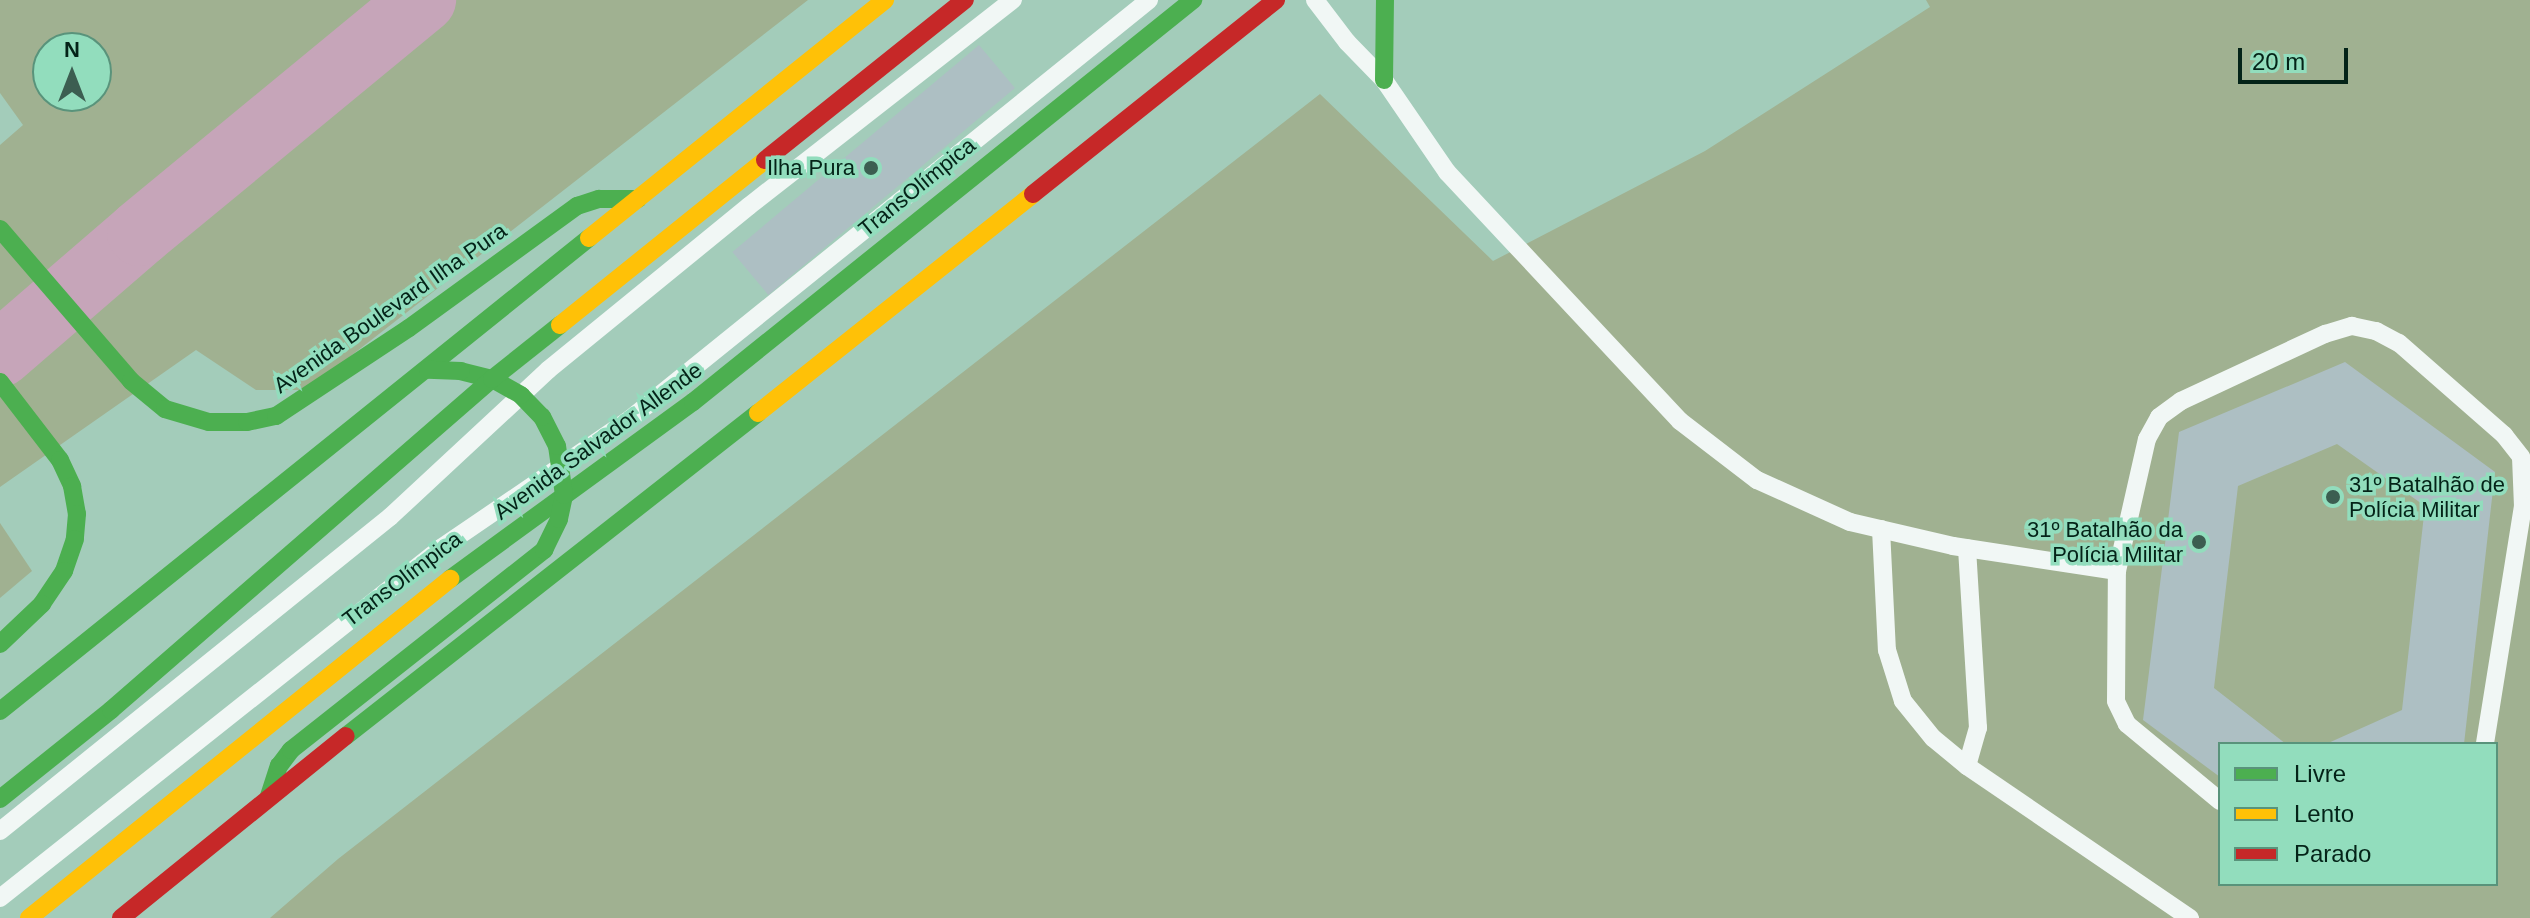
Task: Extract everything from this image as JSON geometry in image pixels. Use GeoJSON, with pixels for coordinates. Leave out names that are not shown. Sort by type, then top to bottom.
{"type":"FeatureCollection","features":[{"type":"Feature","properties":{"kind":"main road"},"geometry":{"type":"LineString","coordinates":[[0,711],[885,0]]}},
{"type":"Feature","properties":{"kind":"main road"},"geometry":{"type":"LineString","coordinates":[[0,799],[111,710],[492,379],[965,0]]}},
{"type":"Feature","properties":{"kind":"main road","name":"Avenida Salvador Allende"},"geometry":{"type":"LineString","coordinates":[[29,918],[456,574],[693,402],[1193,0]]}},
{"type":"Feature","properties":{"kind":"main road"},"geometry":{"type":"LineString","coordinates":[[121,918],[269,796],[724,440],[1276,0]]}},
{"type":"Feature","properties":{"kind":"main road"},"geometry":{"type":"LineString","coordinates":[[1384,80],[1385,0]]}},
{"type":"Feature","properties":{"kind":"main road","name":"Avenida Boulevard Ilha Pura"},"geometry":{"type":"LineString","coordinates":[[0,229],[144,392],[165,409],[209,422],[247,422],[276,416],[409,328],[577,206],[599,199],[638,199]]}},
{"type":"Feature","properties":{"kind":"main road"},"geometry":{"type":"LineString","coordinates":[[269,796],[279,766],[291,750],[544,550],[559,519],[564,495],[560,465],[550,430],[521,395],[492,379],[461,371],[428,370]]}},
{"type":"Feature","properties":{"kind":"main road"},"geometry":{"type":"LineString","coordinates":[[0,382],[60,460],[72,486],[77,514],[75,539],[64,571],[42,604],[0,644]]}},
{"type":"Feature","properties":{"kind":"lane"},"geometry":{"type":"LineString","coordinates":[[0,831],[390,517],[521,395],[749,206],[1013,0]]}},
{"type":"Feature","properties":{"kind":"lane","name":"TransOlímpica"},"geometry":{"type":"LineString","coordinates":[[0,898],[392,586],[560,465],[630,419],[1149,0]]}},
{"type":"Feature","properties":{"kind":"lane"},"geometry":{"type":"LineString","coordinates":[[1315,0],[1347,42],[1384,80],[1447,172],[1680,421],[1757,480],[1850,522],[1967,548],[2117,571]]}},
{"type":"Feature","properties":{"kind":"lane"},"geometry":{"type":"LineString","coordinates":[[1366,0],[1384,80]]}},
{"type":"Feature","properties":{"kind":"lane"},"geometry":{"type":"LineString","coordinates":[[2218,799],[2127,724],[2119,712],[2117,571],[2147,439],[2159,417],[2181,401],[2325,334],[2352,326],[2376,331],[2399,343],[2504,435],[2521,457],[2523,506],[2485,742]]}},
{"type":"Feature","properties":{"kind":"lane"},"geometry":{"type":"LineString","coordinates":[[1881,529],[1887,650],[1903,701],[1933,738],[1967,766],[2190,918]]}},
{"type":"Feature","properties":{"kind":"lane"},"geometry":{"type":"LineString","coordinates":[[1967,548],[1978,728],[1967,766]]}},
{"type":"Feature","properties":{"kind":"green space"},"geometry":{"type":"Polygon","coordinates":[[[0,0],[808,0],[307,390],[256,390],[196,350],[0,487],[0,145],[23,125],[0,93],[0,0]]]}},
{"type":"Feature","properties":{"kind":"green space"},"geometry":{"type":"Polygon","coordinates":[[[1926,0],[2530,0],[2530,918],[270,918],[338,859],[1320,94],[1493,261],[1705,151],[1930,7],[1926,0]]]}},
{"type":"Feature","properties":{"kind":"green space"},"geometry":{"type":"Polygon","coordinates":[[[0,523],[32,571],[0,598],[0,523]]]}},
{"type":"Feature","properties":{"kind":"building","name":"Ilha Pura"},"geometry":{"type":"Polygon","coordinates":[[[979,45],[1015,88],[768,295],[732,252],[979,45]]]}},
{"type":"Feature","properties":{"kind":"building"},"geometry":{"type":"Polygon","coordinates":[[[2345,362],[2495,472],[2464,742],[2330,742],[2402,710],[2425,506],[2337,444],[2238,486],[2214,688],[2283,742],[2218,742],[2218,776],[2143,720],[2179,432],[2345,362]]]}},
{"type":"Feature","properties":{"kind":"waterway"},"geometry":{"type":"LineString","coordinates":[[0,354],[140,233],[423,0]]}},
{"type":"Feature","properties":{"kind":"traffic: fast"},"geometry":{"type":"LineString","coordinates":[[450,579],[693,402],[1193,0]]}},
{"type":"Feature","properties":{"kind":"traffic: fast"},"geometry":{"type":"LineString","coordinates":[[1384,80],[1385,0]]}},
{"type":"Feature","properties":{"kind":"traffic: fast"},"geometry":{"type":"LineString","coordinates":[[0,229],[131,381],[165,409],[209,422],[247,422],[276,416],[409,328],[577,206],[599,199],[638,199]]}},
{"type":"Feature","properties":{"kind":"traffic: fast"},"geometry":{"type":"LineString","coordinates":[[0,711],[589,238]]}},
{"type":"Feature","properties":{"kind":"traffic: fast"},"geometry":{"type":"LineString","coordinates":[[0,799],[111,710],[492,379],[560,325]]}},
{"type":"Feature","properties":{"kind":"traffic: fast"},"geometry":{"type":"LineString","coordinates":[[269,796],[279,766],[291,750],[544,550],[559,519],[564,495],[557,446],[542,417],[521,395],[492,379],[461,371],[428,370]]}},
{"type":"Feature","properties":{"kind":"traffic: fast"},"geometry":{"type":"LineString","coordinates":[[0,382],[60,460],[72,486],[77,514],[75,539],[64,571],[42,604],[0,644]]}},
{"type":"Feature","properties":{"kind":"traffic: fast"},"geometry":{"type":"LineString","coordinates":[[346,736],[758,413]]}},
{"type":"Feature","properties":{"kind":"traffic: slow"},"geometry":{"type":"LineString","coordinates":[[589,238],[885,0]]}},
{"type":"Feature","properties":{"kind":"traffic: slow"},"geometry":{"type":"LineString","coordinates":[[560,325],[765,160]]}},
{"type":"Feature","properties":{"kind":"traffic: slow"},"geometry":{"type":"LineString","coordinates":[[758,413],[1033,194]]}},
{"type":"Feature","properties":{"kind":"traffic: slow"},"geometry":{"type":"LineString","coordinates":[[29,918],[450,579]]}},
{"type":"Feature","properties":{"kind":"traffic: jam"},"geometry":{"type":"LineString","coordinates":[[765,160],[965,0]]}},
{"type":"Feature","properties":{"kind":"traffic: jam"},"geometry":{"type":"LineString","coordinates":[[1033,194],[1276,0]]}},
{"type":"Feature","properties":{"kind":"traffic: jam"},"geometry":{"type":"LineString","coordinates":[[121,918],[346,736]]}},
{"type":"Feature","properties":{"kind":"place","name":"Ilha Pura"},"geometry":{"type":"Point","coordinates":[871,168]}},
{"type":"Feature","properties":{"kind":"place","name":"31º Batalhão de Polícia Militar"},"geometry":{"type":"Point","coordinates":[2333,497]}},
{"type":"Feature","properties":{"kind":"place","name":"31º Batalhão da Polícia Militar"},"geometry":{"type":"Point","coordinates":[2199,542]}}]}
